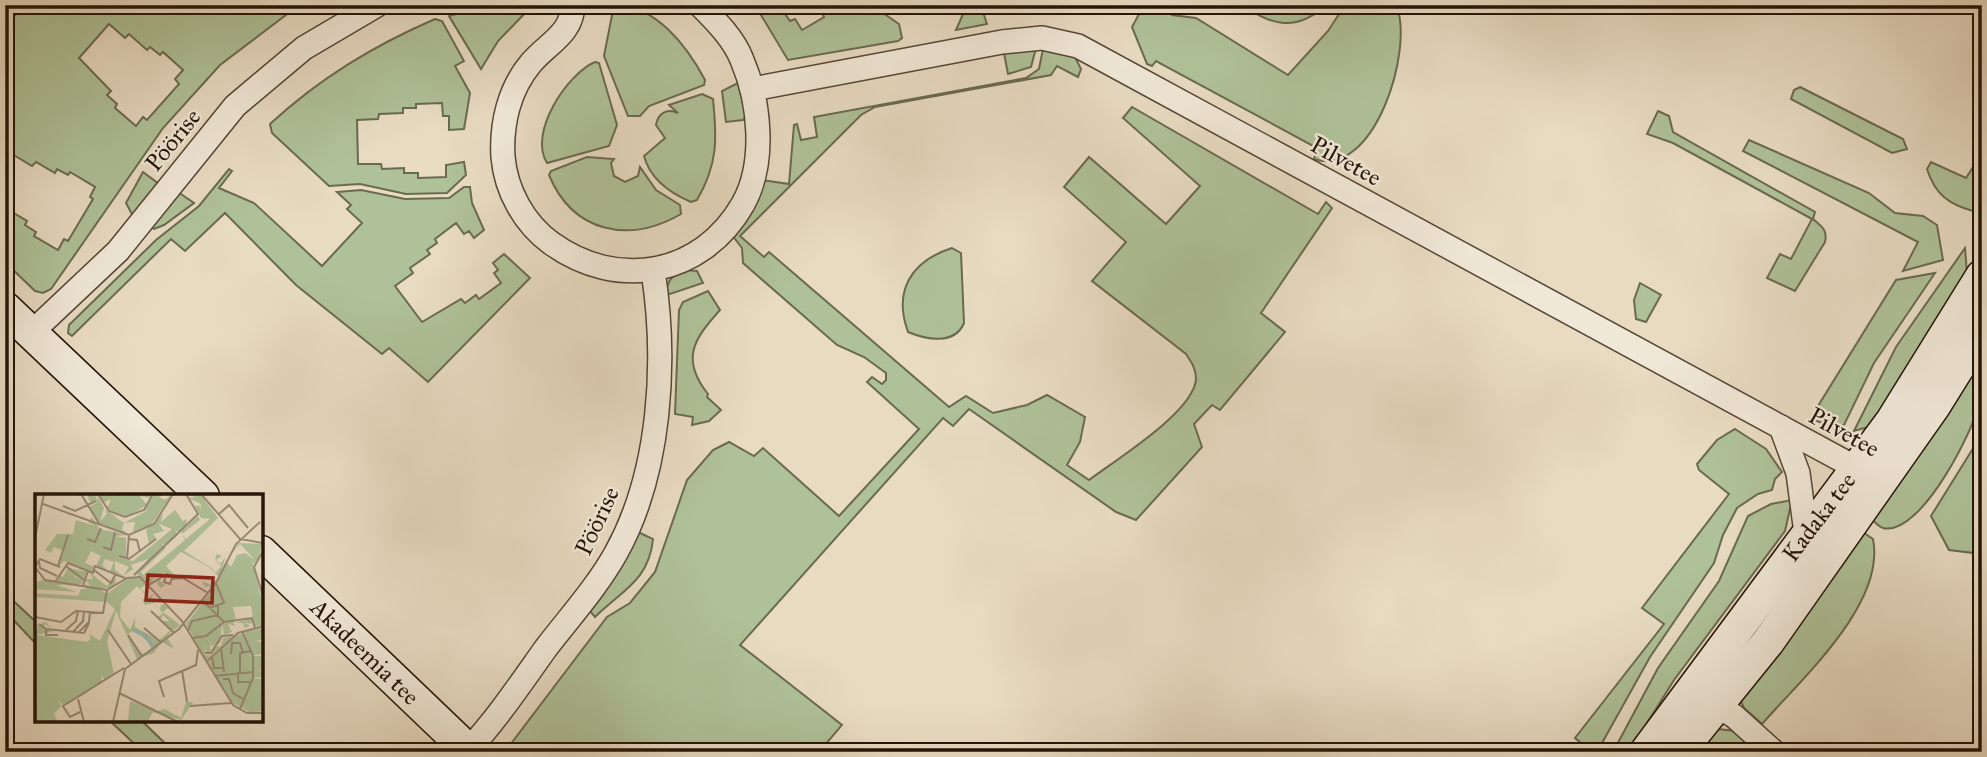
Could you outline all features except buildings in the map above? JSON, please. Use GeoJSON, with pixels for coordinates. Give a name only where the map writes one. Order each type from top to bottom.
{"type":"FeatureCollection","features":[{"type":"Feature","properties":{"kind":"main road","name":"Kadaka tee"},"geometry":{"type":"LineString","coordinates":[[1679,752],[1768,642],[1868,474],[1892,421],[1982,276]]}},
{"type":"Feature","properties":{"kind":"main road"},"geometry":{"type":"LineString","coordinates":[[5,309],[201,494]]}},
{"type":"Feature","properties":{"kind":"main road","name":"Kadaka tee"},"geometry":{"type":"LineString","coordinates":[[1646,752],[1806,533],[1934,406],[1982,329]]}},
{"type":"Feature","properties":{"kind":"main road","name":"Akadeemia tee"},"geometry":{"type":"LineString","coordinates":[[262,553],[469,751]]}},
{"type":"Feature","properties":{"kind":"main road"},"geometry":{"type":"LineString","coordinates":[[1699,678],[1704,696],[1717,706]]}},
{"type":"Feature","properties":{"kind":"street","name":"Pöörise"},"geometry":{"type":"LineString","coordinates":[[31,333],[118,251],[235,106],[304,48],[377,5]]}},
{"type":"Feature","properties":{"kind":"street"},"geometry":{"type":"LineString","coordinates":[[573,5],[573,17],[565,32],[531,63],[516,84],[507,109],[502,133],[504,162],[512,193],[523,216],[560,249],[584,262],[608,269],[653,271],[676,265],[701,252],[724,230],[744,203],[755,170],[757,134],[753,89],[742,58],[721,27],[700,5]]}},
{"type":"Feature","properties":{"kind":"street","name":"Pilvetee"},"geometry":{"type":"LineString","coordinates":[[753,89],[1002,42],[1042,38],[1061,40],[1093,53],[1868,474]]}},
{"type":"Feature","properties":{"kind":"street","name":"Pöörise"},"geometry":{"type":"LineString","coordinates":[[469,751],[607,566],[630,524],[648,460],[657,388],[660,316],[653,271]]}},
{"type":"Feature","properties":{"kind":"street"},"geometry":{"type":"LineString","coordinates":[[1781,427],[1798,473],[1806,533]]}},
{"type":"Feature","properties":{"kind":"street"},"geometry":{"type":"LineString","coordinates":[[1717,706],[1734,716],[1774,752]]}},
{"type":"Feature","properties":{"kind":"green space"},"geometry":{"type":"Polygon","coordinates":[[[26,5],[237,5],[244,14],[266,5],[299,5],[220,65],[163,128],[51,289],[43,293],[35,291],[5,262],[5,204],[9,206],[7,209],[27,221],[25,225],[36,232],[34,236],[58,250],[64,239],[68,241],[93,199],[90,197],[95,187],[70,172],[68,175],[57,169],[55,173],[36,162],[32,166],[12,154],[5,165],[5,25],[26,5]],[[109,24],[79,58],[111,91],[107,95],[117,104],[115,108],[136,126],[143,117],[147,120],[179,84],[175,79],[183,70],[163,52],[160,55],[150,47],[147,50],[129,34],[125,38],[109,24]]]}},
{"type":"Feature","properties":{"kind":"green space"},"geometry":{"type":"Polygon","coordinates":[[[487,5],[533,5],[498,41],[481,69],[449,16],[487,5]]]}},
{"type":"Feature","properties":{"kind":"green space"},"geometry":{"type":"Polygon","coordinates":[[[614,5],[629,7],[657,20],[689,54],[705,80],[704,85],[649,106],[640,116],[628,116],[604,56],[614,5]]]}},
{"type":"Feature","properties":{"kind":"green space"},"geometry":{"type":"Polygon","coordinates":[[[755,5],[779,5],[790,21],[795,19],[802,30],[824,17],[822,13],[833,5],[887,5],[883,13],[899,24],[902,38],[898,41],[788,60],[755,5]]]}},
{"type":"Feature","properties":{"kind":"green space"},"geometry":{"type":"Polygon","coordinates":[[[967,5],[984,15],[987,24],[956,30],[967,5]]]}},
{"type":"Feature","properties":{"kind":"green space"},"geometry":{"type":"Polygon","coordinates":[[[1144,5],[1169,5],[1172,15],[1196,18],[1288,75],[1328,31],[1345,5],[1396,5],[1400,25],[1400,50],[1385,106],[1371,131],[1355,150],[1336,160],[1314,159],[1317,148],[1156,61],[1152,66],[1147,64],[1132,27],[1144,5]]]}},
{"type":"Feature","properties":{"kind":"green space"},"geometry":{"type":"Polygon","coordinates":[[[1240,5],[1327,5],[1304,20],[1284,23],[1263,17],[1240,5]]]}},
{"type":"Feature","properties":{"kind":"green space"},"geometry":{"type":"Polygon","coordinates":[[[435,19],[442,21],[464,61],[455,66],[470,93],[464,129],[449,130],[449,116],[443,116],[442,103],[416,104],[416,108],[403,108],[403,113],[379,114],[378,119],[357,120],[358,164],[381,164],[382,169],[404,168],[404,173],[418,173],[418,178],[446,177],[446,165],[464,162],[466,175],[447,193],[406,194],[360,184],[329,186],[272,133],[270,124],[308,92],[348,64],[435,19]]]}},
{"type":"Feature","properties":{"kind":"green space"},"geometry":{"type":"Polygon","coordinates":[[[1036,48],[1031,67],[1008,74],[1004,53],[1036,48]]]}},
{"type":"Feature","properties":{"kind":"green space"},"geometry":{"type":"Polygon","coordinates":[[[1043,49],[1075,57],[1081,69],[1078,77],[1057,66],[1051,75],[875,107],[861,115],[740,236],[764,257],[769,252],[949,407],[966,396],[993,413],[1027,405],[1047,395],[1085,417],[1080,442],[1067,465],[1089,480],[1168,420],[1192,392],[1196,379],[1186,354],[1092,281],[1126,242],[1064,187],[1089,157],[1166,224],[1200,186],[1123,118],[1132,107],[1318,214],[1326,202],[1332,208],[1261,313],[1285,332],[1220,410],[1212,405],[1194,424],[1202,447],[1136,520],[1116,512],[969,409],[953,426],[943,418],[740,645],[842,725],[819,752],[511,752],[510,745],[607,617],[630,603],[655,572],[687,480],[713,450],[729,442],[754,456],[763,448],[839,516],[919,429],[867,382],[872,377],[882,384],[886,380],[886,373],[864,357],[837,345],[743,263],[742,248],[732,235],[762,180],[789,184],[794,125],[797,124],[801,140],[817,137],[814,117],[1026,78],[1039,69],[1043,49]]]}},
{"type":"Feature","properties":{"kind":"green space"},"geometry":{"type":"Polygon","coordinates":[[[595,62],[599,63],[617,125],[609,146],[547,163],[542,151],[543,136],[553,106],[573,79],[595,62]]]}},
{"type":"Feature","properties":{"kind":"green space"},"geometry":{"type":"Polygon","coordinates":[[[738,83],[746,116],[743,120],[726,122],[722,91],[738,83]]]}},
{"type":"Feature","properties":{"kind":"green space"},"geometry":{"type":"Polygon","coordinates":[[[1800,87],[1903,139],[1907,149],[1892,153],[1791,99],[1794,90],[1800,87]]]}},
{"type":"Feature","properties":{"kind":"green space"},"geometry":{"type":"Polygon","coordinates":[[[702,94],[713,99],[714,151],[704,187],[697,200],[691,202],[662,184],[651,172],[644,156],[665,138],[656,125],[659,117],[667,111],[678,113],[669,105],[702,94]]]}},
{"type":"Feature","properties":{"kind":"green space"},"geometry":{"type":"Polygon","coordinates":[[[1658,111],[1669,116],[1673,132],[1815,212],[1813,219],[1825,231],[1825,242],[1795,291],[1767,278],[1780,254],[1791,259],[1812,219],[1673,143],[1647,134],[1658,111]]]}},
{"type":"Feature","properties":{"kind":"green space"},"geometry":{"type":"Polygon","coordinates":[[[1749,140],[1869,193],[1895,213],[1923,216],[1937,225],[1943,260],[1903,271],[1918,242],[1743,151],[1749,140]]]}},
{"type":"Feature","properties":{"kind":"green space"},"geometry":{"type":"Polygon","coordinates":[[[1982,153],[1982,196],[1973,211],[1944,197],[1934,185],[1927,169],[1931,162],[1966,178],[1982,153]]]}},
{"type":"Feature","properties":{"kind":"green space"},"geometry":{"type":"Polygon","coordinates":[[[587,157],[614,159],[611,163],[614,176],[625,182],[638,176],[640,167],[656,190],[680,205],[681,214],[642,229],[604,228],[588,221],[572,210],[559,195],[549,175],[551,171],[587,157]]]}},
{"type":"Feature","properties":{"kind":"green space"},"geometry":{"type":"Polygon","coordinates":[[[229,169],[232,171],[219,188],[254,203],[322,266],[362,223],[347,209],[351,205],[337,192],[361,190],[405,199],[449,198],[464,187],[470,187],[472,203],[484,230],[474,238],[469,231],[464,234],[456,223],[435,239],[437,243],[427,250],[430,254],[410,268],[413,273],[395,286],[422,322],[461,299],[465,303],[476,295],[479,299],[501,283],[494,273],[498,270],[493,263],[504,254],[530,278],[428,382],[389,348],[382,354],[296,285],[225,213],[185,251],[171,239],[72,336],[68,333],[69,325],[156,240],[199,206],[229,169]]]}},
{"type":"Feature","properties":{"kind":"green space"},"geometry":{"type":"Polygon","coordinates":[[[143,172],[159,184],[133,216],[126,203],[143,172]]]}},
{"type":"Feature","properties":{"kind":"green space"},"geometry":{"type":"Polygon","coordinates":[[[178,192],[194,203],[164,225],[154,229],[151,227],[178,192]]]}},
{"type":"Feature","properties":{"kind":"green space"},"geometry":{"type":"Polygon","coordinates":[[[952,248],[961,253],[964,323],[960,330],[947,338],[924,337],[908,332],[903,303],[909,280],[916,269],[926,261],[952,248]]]}},
{"type":"Feature","properties":{"kind":"green space"},"geometry":{"type":"Polygon","coordinates":[[[1965,248],[1967,273],[1872,426],[1854,431],[1896,347],[1965,248]]]}},
{"type":"Feature","properties":{"kind":"green space"},"geometry":{"type":"Polygon","coordinates":[[[686,270],[697,271],[703,283],[667,295],[671,279],[686,270]]]}},
{"type":"Feature","properties":{"kind":"green space"},"geometry":{"type":"Polygon","coordinates":[[[1935,273],[1874,363],[1844,425],[1835,427],[1810,419],[1896,280],[1935,273]]]}},
{"type":"Feature","properties":{"kind":"green space"},"geometry":{"type":"Polygon","coordinates":[[[1640,283],[1661,295],[1646,322],[1636,319],[1634,300],[1640,283]]]}},
{"type":"Feature","properties":{"kind":"green space"},"geometry":{"type":"Polygon","coordinates":[[[708,291],[720,310],[697,340],[694,370],[708,394],[707,397],[721,410],[709,421],[692,425],[693,417],[675,414],[679,310],[683,302],[708,291]]]}},
{"type":"Feature","properties":{"kind":"green space"},"geometry":{"type":"Polygon","coordinates":[[[1982,350],[1982,394],[1959,452],[1930,498],[1914,515],[1898,526],[1881,527],[1870,518],[1982,350]]]}},
{"type":"Feature","properties":{"kind":"green space"},"geometry":{"type":"Polygon","coordinates":[[[1735,429],[1766,449],[1782,472],[1775,479],[1772,490],[1758,494],[1737,508],[1723,535],[1714,563],[1650,657],[1597,752],[1592,752],[1575,738],[1664,624],[1642,608],[1729,494],[1699,470],[1697,464],[1717,440],[1735,429]]]}},
{"type":"Feature","properties":{"kind":"green space"},"geometry":{"type":"Polygon","coordinates":[[[1982,434],[1982,554],[1949,550],[1931,516],[1982,434]]]}},
{"type":"Feature","properties":{"kind":"green space"},"geometry":{"type":"Polygon","coordinates":[[[1792,500],[1785,531],[1674,680],[1629,752],[1613,752],[1658,668],[1719,581],[1748,516],[1771,504],[1792,500]]]}},
{"type":"Feature","properties":{"kind":"green space"},"geometry":{"type":"Polygon","coordinates":[[[1861,531],[1873,539],[1874,564],[1867,589],[1837,639],[1762,724],[1744,708],[1739,697],[1861,531]]]}},
{"type":"Feature","properties":{"kind":"green space"},"geometry":{"type":"Polygon","coordinates":[[[638,532],[653,539],[646,565],[632,584],[595,617],[589,610],[620,569],[638,532]]]}},
{"type":"Feature","properties":{"kind":"green space"},"geometry":{"type":"Polygon","coordinates":[[[5,593],[35,621],[35,643],[5,611],[5,593]]]}},
{"type":"Feature","properties":{"kind":"green space"},"geometry":{"type":"Polygon","coordinates":[[[111,722],[143,722],[174,752],[143,752],[111,722]]]}},
{"type":"Feature","properties":{"kind":"green space"},"geometry":{"type":"Polygon","coordinates":[[[1718,729],[1735,731],[1749,742],[1741,752],[1691,752],[1706,734],[1718,729]]]}}]}
